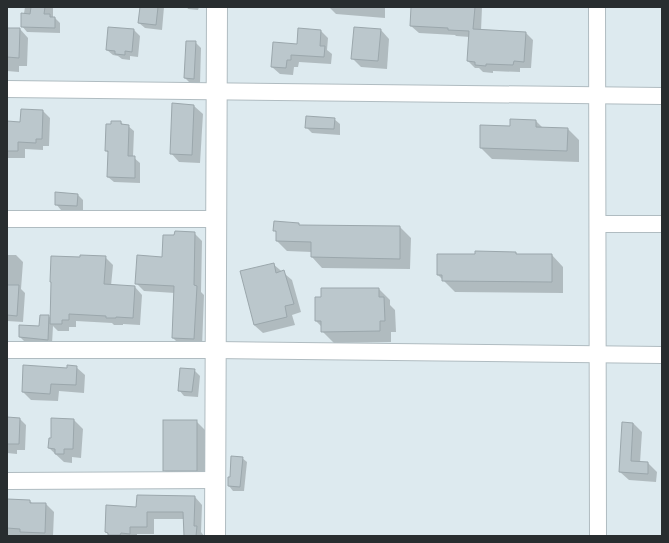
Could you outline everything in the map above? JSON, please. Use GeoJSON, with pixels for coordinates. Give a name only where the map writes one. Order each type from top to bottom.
{"type":"FeatureCollection","features":[{"type":"Feature","properties":{"kind":"main road"},"geometry":{"type":"LineString","coordinates":[[215,536],[217,7]]}},
{"type":"Feature","properties":{"kind":"street"},"geometry":{"type":"LineString","coordinates":[[597,7],[598,536]]}},
{"type":"Feature","properties":{"kind":"street"},"geometry":{"type":"LineString","coordinates":[[7,89],[662,96]]}},
{"type":"Feature","properties":{"kind":"street"},"geometry":{"type":"LineString","coordinates":[[7,219],[216,219]]}},
{"type":"Feature","properties":{"kind":"street"},"geometry":{"type":"LineString","coordinates":[[598,224],[662,224]]}},
{"type":"Feature","properties":{"kind":"street"},"geometry":{"type":"LineString","coordinates":[[7,350],[215,350],[662,354]]}},
{"type":"Feature","properties":{"kind":"street"},"geometry":{"type":"LineString","coordinates":[[7,480],[215,480]]}},
{"type":"Feature","properties":{"kind":"building"},"geometry":{"type":"Polygon","coordinates":[[[31,7],[45,7],[44,14],[50,14],[50,17],[55,17],[55,28],[21,27],[21,13],[30,14],[31,7]]]}},
{"type":"Feature","properties":{"kind":"building"},"geometry":{"type":"Polygon","coordinates":[[[140,7],[158,7],[156,25],[138,23],[140,7]]]}},
{"type":"Feature","properties":{"kind":"building"},"geometry":{"type":"Polygon","coordinates":[[[411,7],[475,7],[473,29],[526,32],[524,62],[514,61],[513,65],[475,65],[475,62],[467,61],[469,31],[448,30],[448,28],[410,26],[411,7]]]}},
{"type":"Feature","properties":{"kind":"building"},"geometry":{"type":"Polygon","coordinates":[[[108,27],[134,29],[132,52],[125,51],[125,55],[115,54],[115,51],[106,50],[108,27]]]}},
{"type":"Feature","properties":{"kind":"building"},"geometry":{"type":"Polygon","coordinates":[[[354,27],[381,29],[378,61],[351,59],[354,27]]]}},
{"type":"Feature","properties":{"kind":"building"},"geometry":{"type":"Polygon","coordinates":[[[7,28],[20,28],[19,58],[7,57],[7,28]]]}},
{"type":"Feature","properties":{"kind":"building"},"geometry":{"type":"Polygon","coordinates":[[[298,28],[321,30],[320,46],[325,46],[324,57],[291,55],[291,60],[287,60],[286,68],[271,67],[273,42],[297,44],[298,28]]]}},
{"type":"Feature","properties":{"kind":"building"},"geometry":{"type":"Polygon","coordinates":[[[186,41],[196,41],[194,79],[184,78],[186,41]]]}},
{"type":"Feature","properties":{"kind":"building"},"geometry":{"type":"Polygon","coordinates":[[[172,103],[194,105],[192,155],[170,154],[172,103]]]}},
{"type":"Feature","properties":{"kind":"building"},"geometry":{"type":"Polygon","coordinates":[[[21,109],[43,110],[42,139],[36,139],[36,143],[18,142],[18,151],[7,151],[7,121],[20,122],[21,109]]]}},
{"type":"Feature","properties":{"kind":"building"},"geometry":{"type":"Polygon","coordinates":[[[306,116],[335,118],[334,129],[305,128],[306,116]]]}},
{"type":"Feature","properties":{"kind":"building"},"geometry":{"type":"Polygon","coordinates":[[[510,119],[536,120],[536,127],[568,128],[567,151],[480,148],[480,125],[510,126],[510,119]]]}},
{"type":"Feature","properties":{"kind":"building"},"geometry":{"type":"Polygon","coordinates":[[[111,121],[121,121],[121,124],[129,125],[128,156],[135,156],[135,178],[107,177],[108,151],[105,151],[106,124],[111,124],[111,121]]]}},
{"type":"Feature","properties":{"kind":"building"},"geometry":{"type":"Polygon","coordinates":[[[55,192],[78,194],[77,206],[55,205],[55,192]]]}},
{"type":"Feature","properties":{"kind":"building"},"geometry":{"type":"Polygon","coordinates":[[[274,221],[299,223],[299,225],[400,226],[400,259],[311,257],[311,242],[276,241],[276,231],[273,231],[274,221]]]}},
{"type":"Feature","properties":{"kind":"building"},"geometry":{"type":"Polygon","coordinates":[[[175,231],[195,232],[194,285],[197,286],[194,339],[172,338],[174,286],[135,284],[137,255],[162,257],[163,235],[174,235],[175,231]]]}},
{"type":"Feature","properties":{"kind":"building"},"geometry":{"type":"Polygon","coordinates":[[[475,251],[516,252],[516,254],[552,254],[552,282],[442,281],[442,275],[437,275],[437,254],[475,254],[475,251]]]}},
{"type":"Feature","properties":{"kind":"building"},"geometry":{"type":"Polygon","coordinates":[[[80,255],[106,256],[104,284],[135,286],[133,318],[106,318],[106,316],[69,314],[69,320],[62,320],[62,324],[50,324],[51,256],[80,257],[80,255]]]}},
{"type":"Feature","properties":{"kind":"building"},"geometry":{"type":"Polygon","coordinates":[[[274,263],[276,273],[284,270],[294,304],[285,306],[287,317],[254,325],[240,271],[274,263]]]}},
{"type":"Feature","properties":{"kind":"building"},"geometry":{"type":"Polygon","coordinates":[[[7,285],[19,285],[17,316],[7,315],[7,285]]]}},
{"type":"Feature","properties":{"kind":"building"},"geometry":{"type":"Polygon","coordinates":[[[321,288],[379,288],[379,297],[384,297],[385,321],[380,321],[380,331],[321,332],[321,321],[315,321],[315,297],[321,297],[321,288]]]}},
{"type":"Feature","properties":{"kind":"building"},"geometry":{"type":"Polygon","coordinates":[[[40,315],[49,315],[48,340],[19,337],[19,325],[39,326],[40,315]]]}},
{"type":"Feature","properties":{"kind":"building"},"geometry":{"type":"Polygon","coordinates":[[[23,365],[67,368],[67,365],[77,366],[76,385],[51,384],[50,394],[22,392],[23,365]]]}},
{"type":"Feature","properties":{"kind":"building"},"geometry":{"type":"Polygon","coordinates":[[[180,368],[195,369],[192,392],[178,391],[180,368]]]}},
{"type":"Feature","properties":{"kind":"building"},"geometry":{"type":"Polygon","coordinates":[[[7,417],[20,418],[19,444],[7,444],[7,417]]]}},
{"type":"Feature","properties":{"kind":"building"},"geometry":{"type":"Polygon","coordinates":[[[51,418],[74,419],[73,449],[64,449],[64,454],[55,454],[55,449],[48,448],[49,438],[51,438],[51,418]]]}},
{"type":"Feature","properties":{"kind":"building"},"geometry":{"type":"Polygon","coordinates":[[[163,420],[197,420],[197,471],[163,471],[163,420]]]}},
{"type":"Feature","properties":{"kind":"building"},"geometry":{"type":"Polygon","coordinates":[[[622,422],[633,423],[631,461],[648,462],[648,474],[619,472],[622,422]]]}},
{"type":"Feature","properties":{"kind":"building"},"geometry":{"type":"Polygon","coordinates":[[[231,456],[243,457],[240,487],[228,486],[231,456]]]}},
{"type":"Feature","properties":{"kind":"building"},"geometry":{"type":"Polygon","coordinates":[[[137,495],[195,496],[194,526],[197,526],[196,536],[184,536],[183,512],[147,512],[147,527],[130,527],[130,534],[121,533],[120,535],[108,535],[108,533],[105,532],[106,505],[136,507],[137,495]]]}},
{"type":"Feature","properties":{"kind":"building"},"geometry":{"type":"Polygon","coordinates":[[[7,499],[30,500],[30,503],[46,503],[45,533],[20,532],[20,529],[7,528],[7,499]]]}}]}
